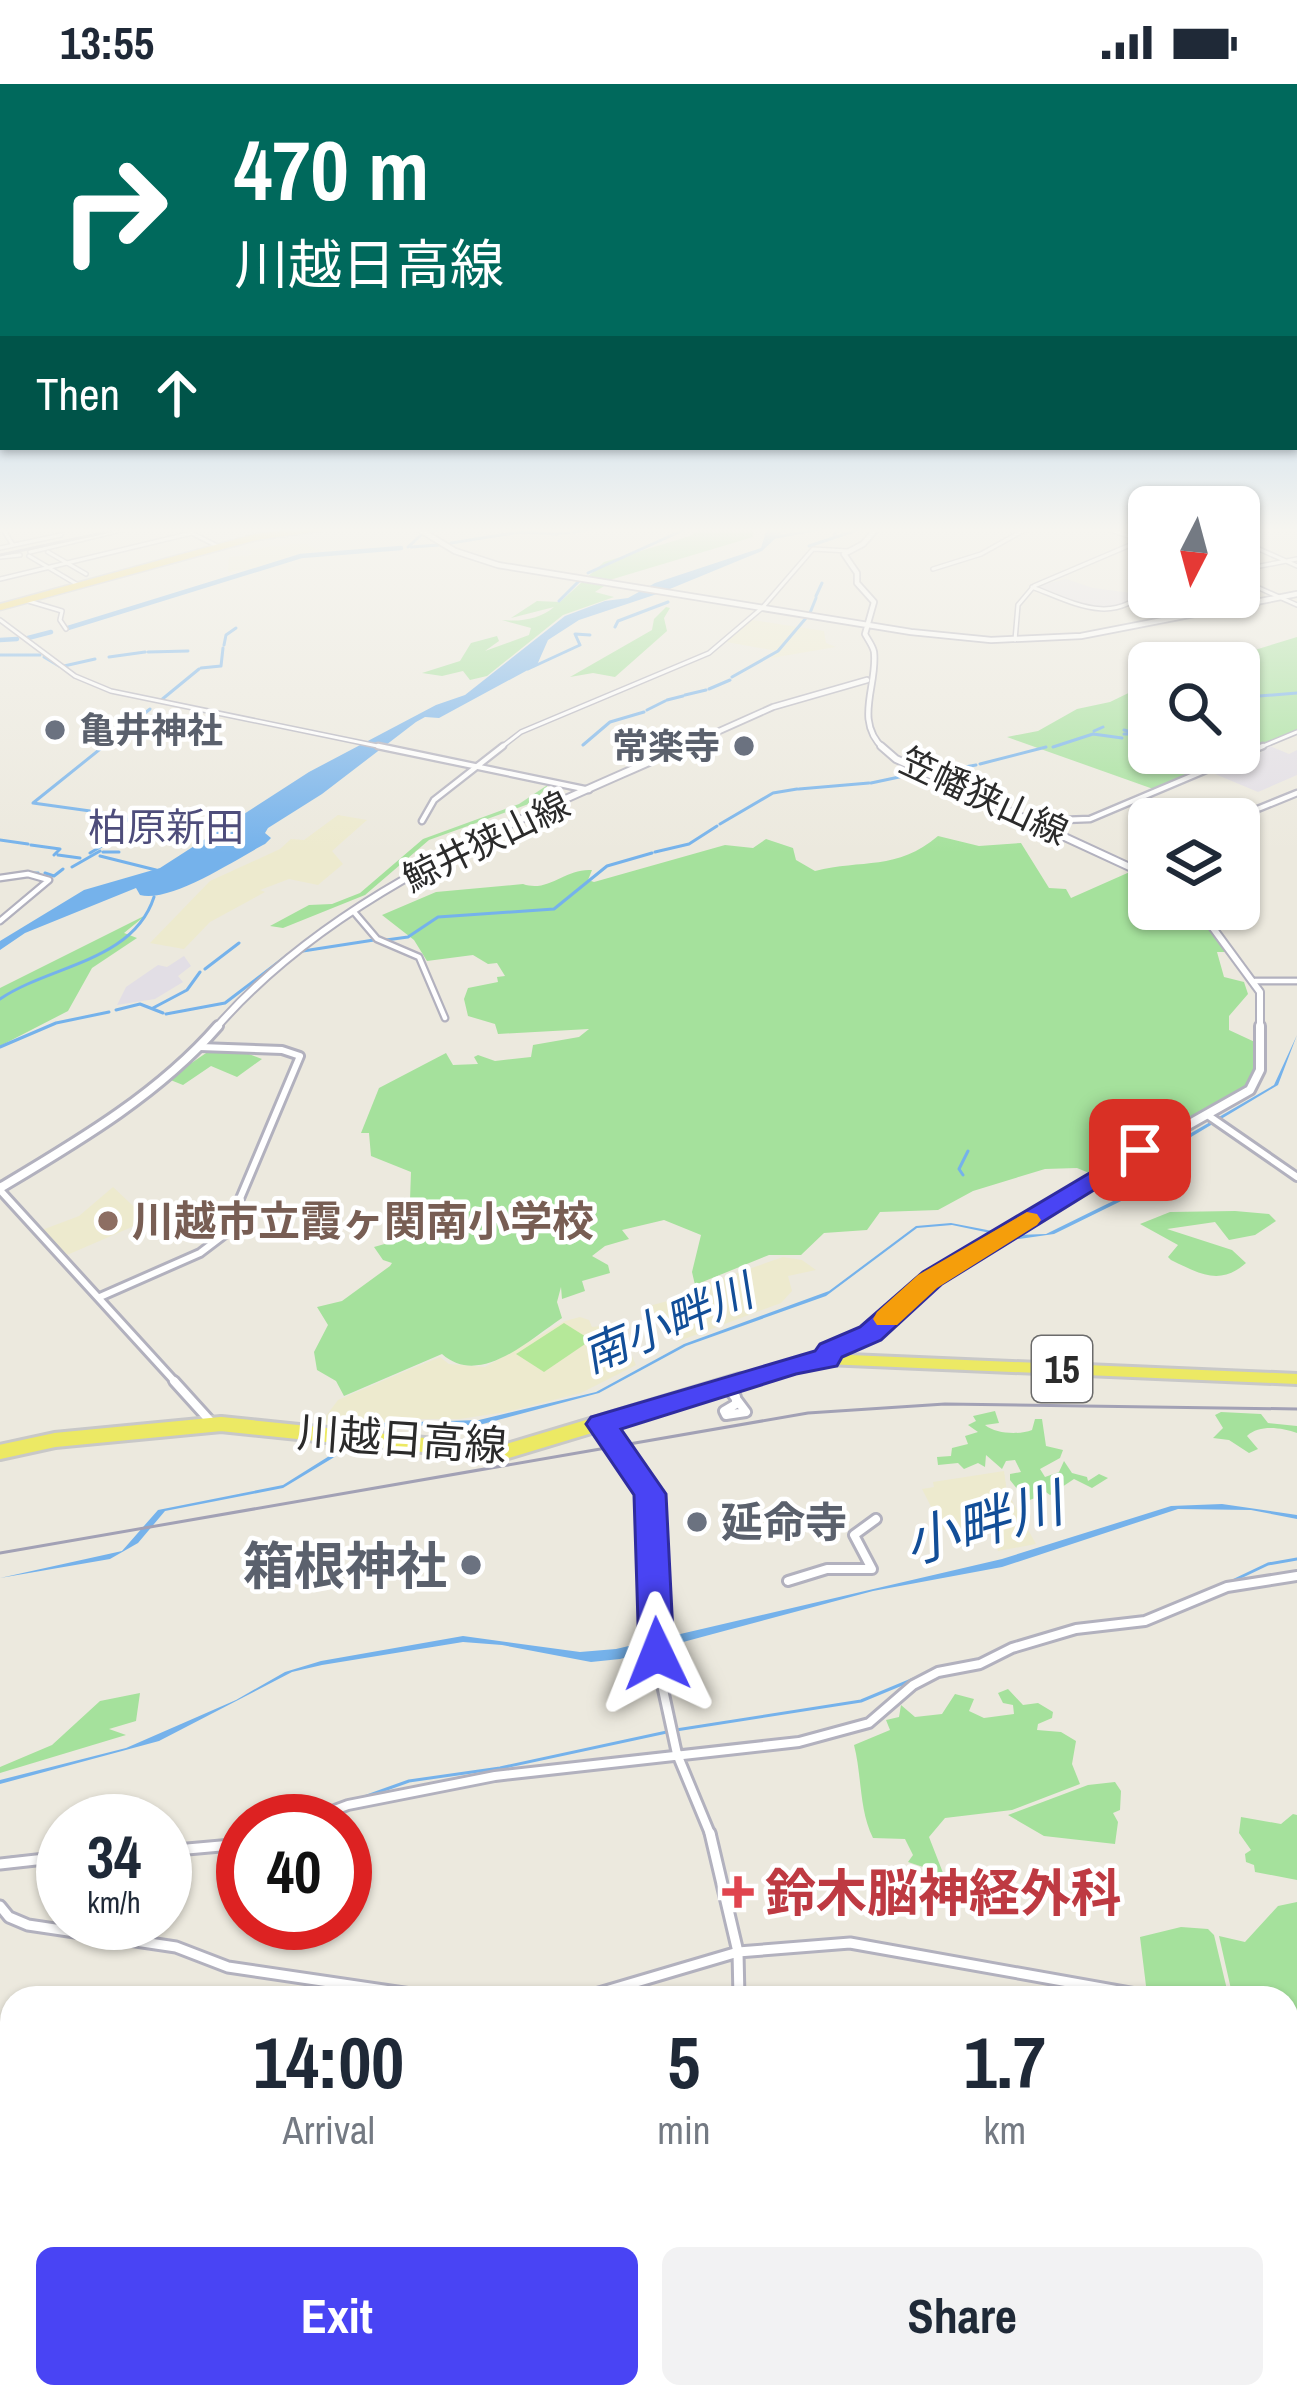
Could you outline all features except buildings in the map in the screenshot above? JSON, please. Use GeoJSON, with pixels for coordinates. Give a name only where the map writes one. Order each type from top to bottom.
{"type":"FeatureCollection","features":[{"type":"Feature","properties":{"kind":"main road"},"geometry":{"type":"LineString","coordinates":[[866,636],[874,657],[867,680]]}},
{"type":"Feature","properties":{"kind":"main road"},"geometry":{"type":"LineString","coordinates":[[941,636],[1074,636]]}},
{"type":"Feature","properties":{"kind":"main road","name":"鯨井狭山線"},"geometry":{"type":"LineString","coordinates":[[0,1189],[66,1149],[200,1047],[251,986],[354,912],[458,849],[773,707],[867,680]]}},
{"type":"Feature","properties":{"kind":"main road","name":"笠幡狭山線"},"geometry":{"type":"LineString","coordinates":[[867,680],[866,699],[875,736],[892,756],[1128,865]]}},
{"type":"Feature","properties":{"kind":"main road"},"geometry":{"type":"LineString","coordinates":[[826,1359],[830,1351],[871,1334],[928,1282],[1002,1235],[1140,1150],[1211,1117],[1247,1094],[1258,1078],[1262,1005],[1255,981],[1215,930]]}},
{"type":"Feature","properties":{"kind":"main road","name":"川越日高線"},"geometry":{"type":"LineString","coordinates":[[0,1452],[55,1440],[213,1424],[501,1453],[826,1359],[1297,1379]]}},
{"type":"Feature","properties":{"kind":"street"},"geometry":{"type":"LineString","coordinates":[[22,636],[68,671],[103,688],[592,790]]}},
{"type":"Feature","properties":{"kind":"street"},"geometry":{"type":"LineString","coordinates":[[422,821],[434,800],[525,730],[699,659],[727,636]]}},
{"type":"Feature","properties":{"kind":"street"},"geometry":{"type":"LineString","coordinates":[[1036,821],[1090,819],[1297,732]]}},
{"type":"Feature","properties":{"kind":"street"},"geometry":{"type":"LineString","coordinates":[[1260,808],[1297,794]]}},
{"type":"Feature","properties":{"kind":"street"},"geometry":{"type":"LineString","coordinates":[[0,878],[28,874],[49,880],[0,921]]}},
{"type":"Feature","properties":{"kind":"street"},"geometry":{"type":"LineString","coordinates":[[354,912],[377,939],[419,957],[445,1018]]}},
{"type":"Feature","properties":{"kind":"street"},"geometry":{"type":"LineString","coordinates":[[1255,981],[1297,981]]}},
{"type":"Feature","properties":{"kind":"street"},"geometry":{"type":"LineString","coordinates":[[100,1297],[200,1253],[225,1234],[300,1056],[282,1050],[200,1047]]}},
{"type":"Feature","properties":{"kind":"street"},"geometry":{"type":"LineString","coordinates":[[1211,1117],[1297,1177]]}},
{"type":"Feature","properties":{"kind":"street"},"geometry":{"type":"LineString","coordinates":[[0,1189],[213,1424]]}},
{"type":"Feature","properties":{"kind":"street"},"geometry":{"type":"LineString","coordinates":[[726,1385],[736,1396]]}},
{"type":"Feature","properties":{"kind":"street"},"geometry":{"type":"LineString","coordinates":[[602,1424],[650,1494],[654,1637],[677,1754],[714,1844],[738,1952],[739,1986]]}},
{"type":"Feature","properties":{"kind":"street"},"geometry":{"type":"LineString","coordinates":[[788,1581],[831,1569],[872,1570],[854,1534],[876,1519]]}},
{"type":"Feature","properties":{"kind":"street"},"geometry":{"type":"LineString","coordinates":[[372,1800],[495,1776],[799,1742],[883,1714],[913,1685],[938,1672],[980,1664],[1012,1648],[1083,1628],[1145,1621],[1227,1587],[1297,1576]]}},
{"type":"Feature","properties":{"kind":"street"},"geometry":{"type":"LineString","coordinates":[[0,1864],[36,1860]]}},
{"type":"Feature","properties":{"kind":"street"},"geometry":{"type":"LineString","coordinates":[[0,1906],[8,1917],[28,1925],[176,1947],[228,1967],[357,1986]]}},
{"type":"Feature","properties":{"kind":"street"},"geometry":{"type":"LineString","coordinates":[[623,1986],[738,1952],[833,1943],[881,1946],[1094,1986]]}},
{"type":"Feature","properties":{"kind":"shaded area"},"geometry":{"type":"Polygon","coordinates":[[[733,636],[790,636],[777,651],[726,642],[733,636]]]}},
{"type":"Feature","properties":{"kind":"shaded area"},"geometry":{"type":"Polygon","coordinates":[[[790,636],[825,636],[826,643],[836,647],[771,658],[790,636]]]}},
{"type":"Feature","properties":{"kind":"shaded area"},"geometry":{"type":"Polygon","coordinates":[[[1270,746],[1289,754],[1297,750],[1297,775],[1258,792],[1215,774],[1260,774],[1260,753],[1270,746]]]}},
{"type":"Feature","properties":{"kind":"shaded area"},"geometry":{"type":"Polygon","coordinates":[[[338,815],[367,820],[332,851],[343,864],[318,885],[289,879],[260,890],[265,892],[210,922],[184,949],[150,943],[210,881],[280,849],[291,839],[304,840],[338,815]]]}},
{"type":"Feature","properties":{"kind":"shaded area"},"geometry":{"type":"Polygon","coordinates":[[[184,956],[191,966],[178,976],[183,982],[155,999],[117,1005],[126,987],[158,965],[167,967],[184,956]]]}},
{"type":"Feature","properties":{"kind":"shaded area","name":"川越市立霞ヶ関南小学校"},"geometry":{"type":"Polygon","coordinates":[[[113,1187],[148,1220],[67,1255],[42,1230],[79,1216],[113,1187]]]}},
{"type":"Feature","properties":{"kind":"shaded area"},"geometry":{"type":"Polygon","coordinates":[[[783,1257],[802,1260],[816,1270],[788,1276],[792,1291],[781,1303],[679,1341],[649,1306],[697,1293],[700,1286],[783,1257]]]}},
{"type":"Feature","properties":{"kind":"shaded area"},"geometry":{"type":"Polygon","coordinates":[[[580,1317],[592,1327],[617,1324],[636,1365],[581,1393],[506,1412],[460,1419],[391,1419],[355,1435],[317,1428],[338,1400],[394,1376],[440,1357],[449,1364],[485,1367],[580,1317]]]}},
{"type":"Feature","properties":{"kind":"shaded area"},"geometry":{"type":"Polygon","coordinates":[[[1004,1471],[1007,1492],[1036,1544],[998,1551],[989,1522],[943,1530],[922,1489],[934,1487],[933,1482],[1004,1471]]]}},
{"type":"Feature","properties":{"kind":"green space"},"geometry":{"type":"Polygon","coordinates":[[[497,636],[499,641],[485,651],[536,636],[487,676],[470,680],[463,671],[442,676],[422,673],[460,661],[471,643],[497,636]]]}},
{"type":"Feature","properties":{"kind":"green space"},"geometry":{"type":"Polygon","coordinates":[[[641,636],[661,636],[615,677],[593,673],[570,677],[641,636]]]}},
{"type":"Feature","properties":{"kind":"green space"},"geometry":{"type":"Polygon","coordinates":[[[1297,637],[1297,732],[1260,747],[1260,648],[1297,637]]]}},
{"type":"Feature","properties":{"kind":"green space"},"geometry":{"type":"Polygon","coordinates":[[[1128,693],[1128,774],[1195,774],[1156,790],[1007,737],[1038,731],[1077,709],[1128,693]]]}},
{"type":"Feature","properties":{"kind":"green space"},"geometry":{"type":"Polygon","coordinates":[[[549,784],[534,802],[429,840],[365,895],[283,928],[270,926],[309,905],[332,904],[360,893],[423,839],[519,804],[549,784]]]}},
{"type":"Feature","properties":{"kind":"green space"},"geometry":{"type":"Polygon","coordinates":[[[938,836],[979,846],[1021,843],[1049,888],[1066,889],[1071,898],[1128,873],[1128,930],[1214,930],[1231,952],[1217,952],[1224,977],[1244,982],[1248,994],[1229,1016],[1229,1030],[1257,1043],[1257,1076],[1247,1088],[1094,1175],[1077,1168],[1045,1169],[973,1191],[938,1210],[880,1212],[867,1230],[824,1233],[801,1255],[769,1255],[695,1285],[692,1272],[701,1235],[664,1220],[622,1230],[629,1239],[605,1246],[592,1256],[608,1265],[610,1273],[582,1281],[585,1291],[562,1299],[561,1287],[557,1302],[562,1318],[504,1357],[472,1366],[442,1354],[344,1396],[336,1381],[317,1370],[314,1352],[328,1325],[317,1307],[342,1301],[390,1266],[374,1247],[416,1235],[409,1210],[416,1208],[421,1224],[432,1209],[429,1202],[419,1206],[410,1200],[411,1172],[371,1156],[369,1133],[361,1133],[379,1088],[446,1053],[453,1065],[478,1064],[474,1057],[478,1055],[495,1061],[531,1057],[533,1045],[579,1037],[589,1029],[498,1034],[495,1024],[468,1016],[464,999],[468,988],[505,976],[497,963],[488,964],[473,955],[427,961],[414,940],[382,915],[436,892],[541,885],[582,870],[592,870],[588,880],[594,882],[725,845],[753,848],[766,839],[793,848],[796,860],[815,871],[893,859],[938,836]]]}},
{"type":"Feature","properties":{"kind":"green space"},"geometry":{"type":"Polygon","coordinates":[[[146,915],[124,933],[137,938],[92,968],[68,1011],[0,1046],[0,988],[146,915]]]}},
{"type":"Feature","properties":{"kind":"green space"},"geometry":{"type":"Polygon","coordinates":[[[209,1051],[241,1051],[262,1059],[237,1077],[211,1066],[183,1085],[168,1079],[209,1051]]]}},
{"type":"Feature","properties":{"kind":"green space"},"geometry":{"type":"Polygon","coordinates":[[[1170,1212],[1269,1214],[1276,1221],[1255,1235],[1229,1240],[1215,1222],[1167,1229],[1232,1250],[1246,1263],[1218,1276],[1171,1260],[1168,1257],[1178,1245],[1140,1224],[1170,1212]]]}},
{"type":"Feature","properties":{"kind":"green space"},"geometry":{"type":"Polygon","coordinates":[[[564,1323],[591,1340],[544,1372],[516,1354],[564,1323]]]}},
{"type":"Feature","properties":{"kind":"green space"},"geometry":{"type":"Polygon","coordinates":[[[995,1411],[999,1423],[985,1425],[1001,1432],[1032,1430],[1035,1419],[1042,1419],[1046,1446],[1063,1450],[1060,1458],[1040,1469],[1045,1477],[1059,1472],[1064,1461],[1072,1473],[1088,1481],[1099,1474],[1108,1478],[1092,1488],[1074,1479],[1050,1495],[1039,1487],[1033,1490],[1035,1498],[1027,1501],[1010,1480],[1010,1474],[1021,1472],[1015,1460],[1006,1461],[1002,1469],[986,1455],[985,1467],[978,1463],[964,1469],[958,1463],[938,1465],[937,1457],[951,1456],[952,1448],[968,1444],[965,1436],[978,1432],[968,1425],[976,1421],[973,1416],[995,1411]]]}},
{"type":"Feature","properties":{"kind":"green space"},"geometry":{"type":"Polygon","coordinates":[[[1261,1414],[1268,1423],[1297,1426],[1297,1433],[1271,1428],[1252,1432],[1247,1436],[1258,1449],[1249,1453],[1229,1440],[1213,1438],[1223,1428],[1215,1415],[1261,1414]]]}},
{"type":"Feature","properties":{"kind":"green space"},"geometry":{"type":"Polygon","coordinates":[[[1008,1689],[1023,1705],[1038,1703],[1053,1712],[1037,1730],[1061,1732],[1076,1741],[1072,1764],[1080,1784],[1012,1810],[945,1818],[929,1837],[945,1878],[922,1879],[923,1867],[908,1862],[913,1855],[905,1839],[873,1838],[854,1745],[890,1730],[886,1720],[899,1717],[901,1705],[915,1717],[942,1714],[955,1694],[974,1699],[969,1711],[984,1718],[1014,1714],[1013,1705],[1003,1703],[998,1693],[1008,1689]]]}},
{"type":"Feature","properties":{"kind":"green space"},"geometry":{"type":"Polygon","coordinates":[[[140,1693],[136,1721],[109,1729],[126,1735],[0,1773],[0,1767],[52,1745],[100,1701],[140,1693]]]}},
{"type":"Feature","properties":{"kind":"green space"},"geometry":{"type":"Polygon","coordinates":[[[1115,1782],[1121,1791],[1120,1810],[1113,1813],[1118,1822],[1115,1844],[1044,1836],[1008,1815],[1088,1785],[1115,1782]]]}},
{"type":"Feature","properties":{"kind":"green space"},"geometry":{"type":"Polygon","coordinates":[[[1297,1815],[1297,1880],[1255,1872],[1254,1865],[1246,1862],[1245,1854],[1251,1850],[1239,1833],[1241,1817],[1281,1824],[1297,1815]]]}},
{"type":"Feature","properties":{"kind":"green space"},"geometry":{"type":"Polygon","coordinates":[[[1297,1902],[1297,1986],[1230,1986],[1219,1936],[1245,1942],[1278,1906],[1297,1902]]]}},
{"type":"Feature","properties":{"kind":"green space"},"geometry":{"type":"Polygon","coordinates":[[[1181,1927],[1208,1929],[1214,1935],[1226,1986],[1146,1986],[1140,1937],[1181,1927]]]}},
{"type":"Feature","properties":{"kind":"water"},"geometry":{"type":"Polygon","coordinates":[[[539,636],[553,636],[537,665],[439,718],[416,722],[322,794],[268,828],[265,833],[271,838],[265,844],[169,893],[140,895],[136,888],[25,933],[0,950],[0,941],[84,890],[160,868],[309,772],[436,705],[465,695],[539,636]]]}},
{"type":"Feature","properties":{"kind":"water"},"geometry":{"type":"Polygon","coordinates":[[[1297,1035],[1278,1085],[1186,1140],[1162,1181],[1054,1234],[1019,1239],[952,1225],[917,1228],[826,1296],[686,1346],[599,1393],[479,1425],[386,1426],[283,1488],[165,1511],[138,1543],[110,1559],[0,1578],[122,1551],[158,1510],[283,1485],[382,1423],[479,1420],[596,1392],[684,1344],[829,1291],[916,1226],[951,1223],[1013,1235],[1046,1234],[1158,1179],[1179,1140],[1274,1085],[1297,1035]]]}},
{"type":"Feature","properties":{"kind":"water"},"geometry":{"type":"Polygon","coordinates":[[[1222,1504],[1297,1515],[1297,1519],[1251,1510],[1178,1509],[1002,1567],[873,1591],[620,1659],[591,1662],[463,1642],[322,1665],[292,1672],[159,1741],[0,1784],[0,1780],[126,1748],[236,1700],[285,1672],[321,1661],[463,1636],[580,1652],[616,1649],[1002,1559],[1171,1506],[1222,1504]]]}},
{"type":"Feature","properties":{"kind":"waterway"},"geometry":{"type":"LineString","coordinates":[[28,638],[34,636]]}},
{"type":"Feature","properties":{"kind":"waterway"},"geometry":{"type":"LineString","coordinates":[[224,645],[226,636]]}},
{"type":"Feature","properties":{"kind":"waterway"},"geometry":{"type":"LineString","coordinates":[[528,669],[580,645],[576,636]]}},
{"type":"Feature","properties":{"kind":"waterway"},"geometry":{"type":"LineString","coordinates":[[732,677],[778,651],[790,636]]}},
{"type":"Feature","properties":{"kind":"waterway"},"geometry":{"type":"LineString","coordinates":[[0,640],[17,639]]}},
{"type":"Feature","properties":{"kind":"waterway"},"geometry":{"type":"LineString","coordinates":[[201,668],[221,666],[223,648]]}},
{"type":"Feature","properties":{"kind":"waterway"},"geometry":{"type":"LineString","coordinates":[[148,652],[188,651]]}},
{"type":"Feature","properties":{"kind":"waterway"},"geometry":{"type":"LineString","coordinates":[[109,657],[145,652]]}},
{"type":"Feature","properties":{"kind":"waterway"},"geometry":{"type":"LineString","coordinates":[[0,655],[40,655]]}},
{"type":"Feature","properties":{"kind":"waterway"},"geometry":{"type":"LineString","coordinates":[[44,657],[59,666]]}},
{"type":"Feature","properties":{"kind":"waterway"},"geometry":{"type":"LineString","coordinates":[[64,666],[95,659]]}},
{"type":"Feature","properties":{"kind":"waterway"},"geometry":{"type":"LineString","coordinates":[[160,701],[199,669]]}},
{"type":"Feature","properties":{"kind":"waterway"},"geometry":{"type":"LineString","coordinates":[[709,689],[730,680]]}},
{"type":"Feature","properties":{"kind":"waterway"},"geometry":{"type":"LineString","coordinates":[[685,695],[706,690]]}},
{"type":"Feature","properties":{"kind":"waterway"},"geometry":{"type":"LineString","coordinates":[[1260,696],[1297,693]]}},
{"type":"Feature","properties":{"kind":"waterway"},"geometry":{"type":"LineString","coordinates":[[667,700],[683,696]]}},
{"type":"Feature","properties":{"kind":"waterway"},"geometry":{"type":"LineString","coordinates":[[647,710],[665,701]]}},
{"type":"Feature","properties":{"kind":"waterway"},"geometry":{"type":"LineString","coordinates":[[126,816],[33,803],[150,709]]}},
{"type":"Feature","properties":{"kind":"waterway"},"geometry":{"type":"LineString","coordinates":[[583,745],[610,722],[644,712]]}},
{"type":"Feature","properties":{"kind":"waterway"},"geometry":{"type":"LineString","coordinates":[[1094,731],[1103,727]]}},
{"type":"Feature","properties":{"kind":"waterway"},"geometry":{"type":"LineString","coordinates":[[1124,730],[1128,731]]}},
{"type":"Feature","properties":{"kind":"waterway"},"geometry":{"type":"LineString","coordinates":[[1053,747],[1093,734],[1122,738]]}},
{"type":"Feature","properties":{"kind":"waterway"},"geometry":{"type":"LineString","coordinates":[[980,764],[1046,747]]}},
{"type":"Feature","properties":{"kind":"waterway"},"geometry":{"type":"LineString","coordinates":[[954,769],[976,765]]}},
{"type":"Feature","properties":{"kind":"waterway"},"geometry":{"type":"LineString","coordinates":[[931,770],[950,770]]}},
{"type":"Feature","properties":{"kind":"waterway"},"geometry":{"type":"LineString","coordinates":[[871,783],[918,773]]}},
{"type":"Feature","properties":{"kind":"waterway"},"geometry":{"type":"LineString","coordinates":[[799,789],[869,783]]}},
{"type":"Feature","properties":{"kind":"waterway"},"geometry":{"type":"LineString","coordinates":[[720,824],[773,793],[797,789]]}},
{"type":"Feature","properties":{"kind":"waterway"},"geometry":{"type":"LineString","coordinates":[[90,853],[134,827],[126,818]]}},
{"type":"Feature","properties":{"kind":"waterway"},"geometry":{"type":"LineString","coordinates":[[655,852],[689,844],[717,826]]}},
{"type":"Feature","properties":{"kind":"waterway"},"geometry":{"type":"LineString","coordinates":[[0,840],[28,844]]}},
{"type":"Feature","properties":{"kind":"waterway"},"geometry":{"type":"LineString","coordinates":[[31,845],[60,849],[54,855]]}},
{"type":"Feature","properties":{"kind":"waterway"},"geometry":{"type":"LineString","coordinates":[[72,867],[100,851]]}},
{"type":"Feature","properties":{"kind":"waterway"},"geometry":{"type":"LineString","coordinates":[[103,852],[119,852]]}},
{"type":"Feature","properties":{"kind":"waterway"},"geometry":{"type":"LineString","coordinates":[[386,940],[408,937],[438,917],[554,909],[607,866],[652,853]]}},
{"type":"Feature","properties":{"kind":"waterway"},"geometry":{"type":"LineString","coordinates":[[58,855],[80,858]]}},
{"type":"Feature","properties":{"kind":"waterway"},"geometry":{"type":"LineString","coordinates":[[100,856],[156,870]]}},
{"type":"Feature","properties":{"kind":"waterway"},"geometry":{"type":"LineString","coordinates":[[45,873],[54,876],[63,869]]}},
{"type":"Feature","properties":{"kind":"waterway"},"geometry":{"type":"LineString","coordinates":[[10,874],[38,873]]}},
{"type":"Feature","properties":{"kind":"waterway"},"geometry":{"type":"LineString","coordinates":[[0,999],[109,949],[143,919],[154,897]]}},
{"type":"Feature","properties":{"kind":"waterway"},"geometry":{"type":"LineString","coordinates":[[303,951],[374,940]]}},
{"type":"Feature","properties":{"kind":"waterway"},"geometry":{"type":"LineString","coordinates":[[205,969],[239,943]]}},
{"type":"Feature","properties":{"kind":"waterway"},"geometry":{"type":"LineString","coordinates":[[166,1014],[225,1003],[289,954]]}},
{"type":"Feature","properties":{"kind":"waterway"},"geometry":{"type":"LineString","coordinates":[[153,1008],[187,990],[200,972]]}},
{"type":"Feature","properties":{"kind":"waterway"},"geometry":{"type":"LineString","coordinates":[[116,1010],[140,1004],[163,1013]]}},
{"type":"Feature","properties":{"kind":"waterway"},"geometry":{"type":"LineString","coordinates":[[0,1047],[56,1023],[109,1012]]}},
{"type":"Feature","properties":{"kind":"waterway"},"geometry":{"type":"LineString","coordinates":[[963,1175],[959,1169],[968,1151]]}},
{"type":"Feature","properties":{"kind":"waterway"},"geometry":{"type":"LineString","coordinates":[[1226,1584],[1268,1564],[1297,1559]]}},
{"type":"Feature","properties":{"kind":"waterway"},"geometry":{"type":"LineString","coordinates":[[1187,1599],[1217,1587]]}},
{"type":"Feature","properties":{"kind":"waterway"},"geometry":{"type":"LineString","coordinates":[[993,1654],[1011,1645]]}},
{"type":"Feature","properties":{"kind":"waterway"},"geometry":{"type":"LineString","coordinates":[[372,1794],[409,1781],[500,1768],[676,1730],[861,1701],[938,1669]]}},
{"type":"Feature","properties":{"kind":"waterway"},"geometry":{"type":"LineString","coordinates":[[11,1858],[31,1856]]}},
{"type":"Feature","properties":{"kind":"railway"},"geometry":{"type":"LineString","coordinates":[[0,1553],[808,1413],[945,1404],[1297,1409]]}},
{"type":"Feature","properties":{"kind":"slow traffic"},"geometry":{"type":"LineString","coordinates":[[887,1319],[928,1282],[1027,1220]]}},
{"type":"Feature","properties":{"kind":"place","name":"亀井神社"},"geometry":{"type":"Point","coordinates":[55,730]}},
{"type":"Feature","properties":{"kind":"place","name":"常楽寺"},"geometry":{"type":"Point","coordinates":[744,746]}},
{"type":"Feature","properties":{"kind":"place","name":"川越市立霞ヶ関南小学校"},"geometry":{"type":"Point","coordinates":[108,1221]}},
{"type":"Feature","properties":{"kind":"place","name":"延命寺"},"geometry":{"type":"Point","coordinates":[697,1522]}},
{"type":"Feature","properties":{"kind":"place","name":"箱根神社"},"geometry":{"type":"Point","coordinates":[471,1565]}},
{"type":"Feature","properties":{"kind":"place","name":"鈴木脳神経外科"},"geometry":{"type":"Point","coordinates":[738,1892]}},
{"type":"Feature","properties":{"kind":"district","name":"柏原新田"},"geometry":{"type":"Point","coordinates":[166,827]}},
{"type":"Feature","properties":{"kind":"route"},"geometry":{"type":"LineString","coordinates":[[657,1654],[652,1624],[656,1587],[650,1494],[602,1424],[826,1359],[830,1351],[871,1334],[932,1278],[1140,1150]]}},
{"type":"Feature","properties":{"kind":"water label","name":"南小畔川"},"geometry":{"type":"Point","coordinates":[667,1323]}},
{"type":"Feature","properties":{"kind":"water label","name":"小畔川"},"geometry":{"type":"Point","coordinates":[983,1523]}}]}
